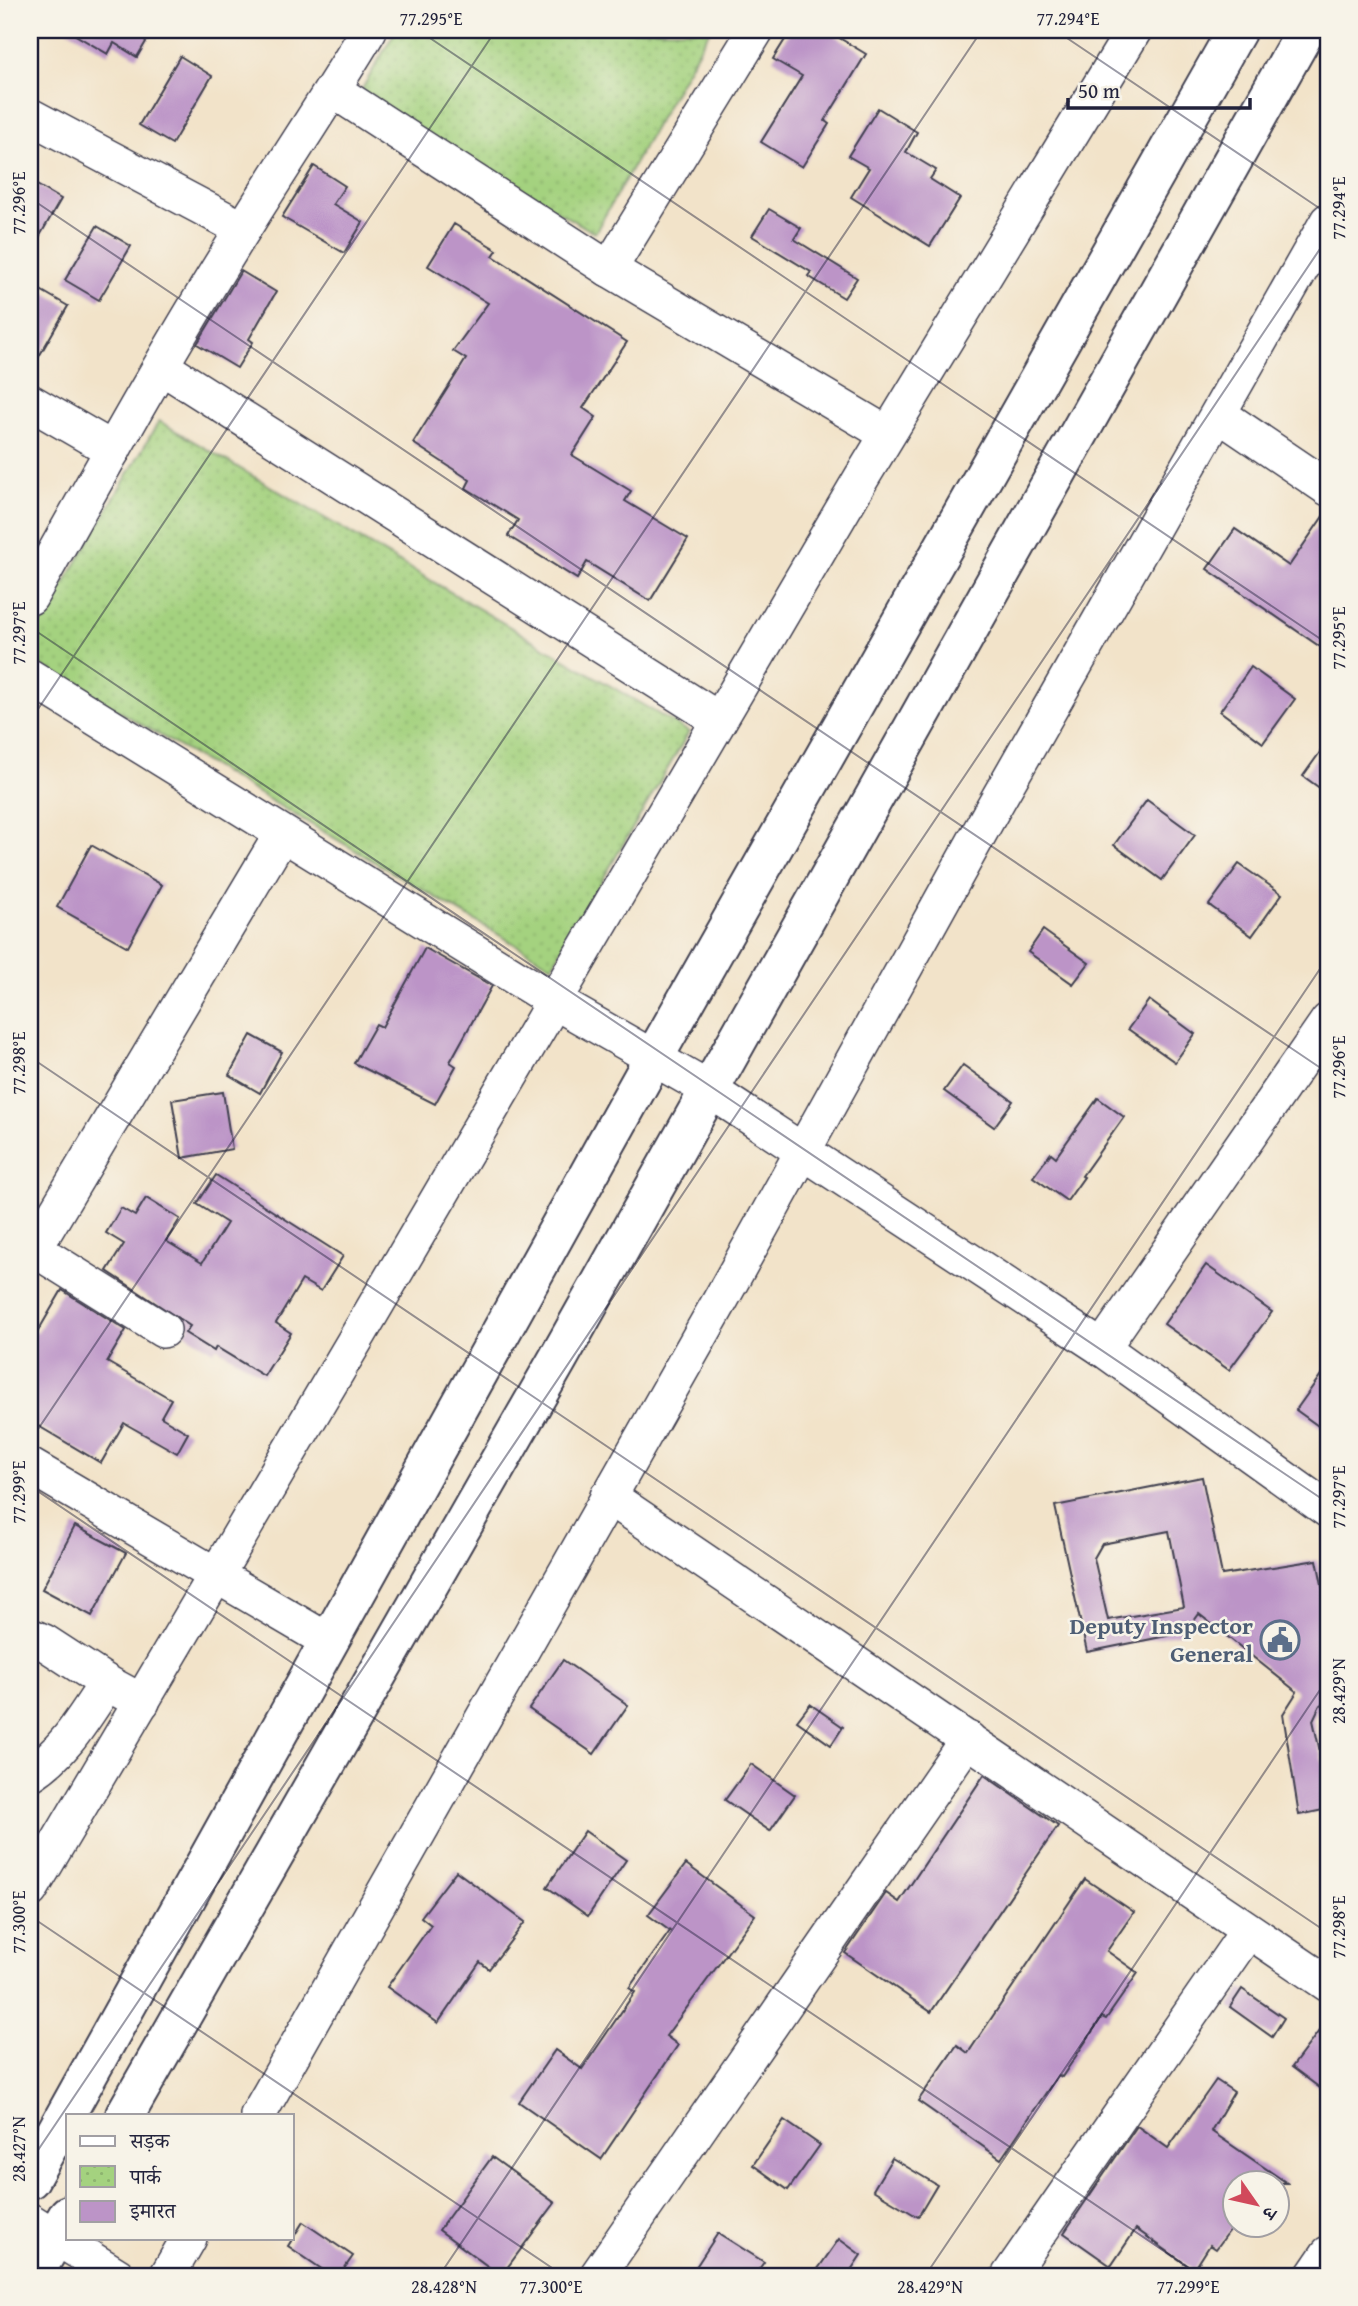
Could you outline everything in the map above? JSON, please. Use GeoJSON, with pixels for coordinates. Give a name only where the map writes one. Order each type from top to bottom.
{"type":"FeatureCollection","features":[{"type":"Feature","properties":{"kind":"main road"},"geometry":{"type":"LineString","coordinates":[[66,2114],[653,1059],[1237,30]]}},
{"type":"Feature","properties":{"kind":"main road"},"geometry":{"type":"LineString","coordinates":[[126,2114],[551,1371],[1306,30]]}},
{"type":"Feature","properties":{"kind":"main road"},"geometry":{"type":"LineString","coordinates":[[30,2179],[66,2115]]}},
{"type":"Feature","properties":{"kind":"main road"},"geometry":{"type":"LineString","coordinates":[[33,2276],[51,2225]]}},
{"type":"Feature","properties":{"kind":"street"},"geometry":{"type":"LineString","coordinates":[[30,597],[243,229],[369,30]]}},
{"type":"Feature","properties":{"kind":"street"},"geometry":{"type":"LineString","coordinates":[[609,269],[756,30]]}},
{"type":"Feature","properties":{"kind":"street"},"geometry":{"type":"LineString","coordinates":[[30,1890],[887,434],[1134,30]]}},
{"type":"Feature","properties":{"kind":"street"},"geometry":{"type":"LineString","coordinates":[[333,90],[609,269],[887,434]]}},
{"type":"Feature","properties":{"kind":"street"},"geometry":{"type":"LineString","coordinates":[[30,116],[243,229]]}},
{"type":"Feature","properties":{"kind":"street"},"geometry":{"type":"LineString","coordinates":[[259,2114],[999,798],[1328,222]]}},
{"type":"Feature","properties":{"kind":"street"},"geometry":{"type":"LineString","coordinates":[[162,367],[719,720]]}},
{"type":"Feature","properties":{"kind":"street"},"geometry":{"type":"LineString","coordinates":[[30,402],[113,450]]}},
{"type":"Feature","properties":{"kind":"street"},"geometry":{"type":"LineString","coordinates":[[1220,415],[1328,488]]}},
{"type":"Feature","properties":{"kind":"street"},"geometry":{"type":"LineString","coordinates":[[30,677],[554,1001],[708,1089],[1102,1348],[1328,1510]]}},
{"type":"Feature","properties":{"kind":"street"},"geometry":{"type":"LineString","coordinates":[[163,1330],[32,1253],[282,834]]}},
{"type":"Feature","properties":{"kind":"street"},"geometry":{"type":"LineString","coordinates":[[1102,1348],[1328,1021]]}},
{"type":"Feature","properties":{"kind":"street"},"geometry":{"type":"LineString","coordinates":[[30,1465],[330,1642]]}},
{"type":"Feature","properties":{"kind":"street"},"geometry":{"type":"LineString","coordinates":[[608,1496],[1328,1984]]}},
{"type":"Feature","properties":{"kind":"street"},"geometry":{"type":"LineString","coordinates":[[30,1636],[142,1702]]}},
{"type":"Feature","properties":{"kind":"street"},"geometry":{"type":"LineString","coordinates":[[30,1774],[47,1763],[70,1739],[107,1683]]}},
{"type":"Feature","properties":{"kind":"street"},"geometry":{"type":"LineString","coordinates":[[598,2276],[968,1739]]}},
{"type":"Feature","properties":{"kind":"street"},"geometry":{"type":"LineString","coordinates":[[1009,2276],[1248,1931]]}},
{"type":"Feature","properties":{"kind":"street"},"geometry":{"type":"LineString","coordinates":[[51,2225],[66,2236]]}},
{"type":"Feature","properties":{"kind":"street"},"geometry":{"type":"LineString","coordinates":[[71,2240],[118,2276]]}},
{"type":"Feature","properties":{"kind":"street"},"geometry":{"type":"LineString","coordinates":[[167,2276],[188,2240]]}},
{"type":"Feature","properties":{"kind":"street"},"geometry":{"type":"LineString","coordinates":[[1313,2276],[1328,2254]]}},
{"type":"Feature","properties":{"kind":"green space"},"geometry":{"type":"Polygon","coordinates":[[[396,30],[710,30],[595,233],[357,98],[396,30]]]}},
{"type":"Feature","properties":{"kind":"green space"},"geometry":{"type":"Polygon","coordinates":[[[159,421],[689,732],[552,966],[30,659],[30,642],[159,421]]]}},
{"type":"Feature","properties":{"kind":"building"},"geometry":{"type":"Polygon","coordinates":[[[67,30],[153,30],[137,57],[114,43],[108,54],[67,30]]]}},
{"type":"Feature","properties":{"kind":"building"},"geometry":{"type":"Polygon","coordinates":[[[791,30],[826,30],[866,54],[825,121],[829,124],[802,167],[761,142],[802,76],[773,59],[791,30]]]}},
{"type":"Feature","properties":{"kind":"building"},"geometry":{"type":"Polygon","coordinates":[[[180,56],[212,76],[172,144],[139,125],[180,56]]]}},
{"type":"Feature","properties":{"kind":"building"},"geometry":{"type":"Polygon","coordinates":[[[878,108],[917,132],[906,152],[936,170],[930,179],[960,198],[930,246],[851,197],[869,168],[848,156],[878,108]]]}},
{"type":"Feature","properties":{"kind":"building"},"geometry":{"type":"Polygon","coordinates":[[[314,166],[345,186],[333,204],[363,222],[344,253],[282,217],[314,166]]]}},
{"type":"Feature","properties":{"kind":"building"},"geometry":{"type":"Polygon","coordinates":[[[30,181],[61,199],[30,253],[30,181]]]}},
{"type":"Feature","properties":{"kind":"building"},"geometry":{"type":"Polygon","coordinates":[[[769,209],[801,228],[794,239],[857,278],[844,298],[808,276],[811,272],[752,236],[769,209]]]}},
{"type":"Feature","properties":{"kind":"building"},"geometry":{"type":"Polygon","coordinates":[[[454,224],[497,250],[493,256],[627,342],[583,408],[596,417],[572,455],[631,491],[625,501],[688,539],[650,601],[587,562],[577,579],[508,536],[518,520],[466,488],[470,480],[413,443],[466,359],[453,351],[488,303],[428,266],[454,224]]]}},
{"type":"Feature","properties":{"kind":"building"},"geometry":{"type":"Polygon","coordinates":[[[97,226],[131,246],[99,300],[65,280],[97,226]]]}},
{"type":"Feature","properties":{"kind":"building"},"geometry":{"type":"Polygon","coordinates":[[[241,271],[276,292],[249,339],[253,342],[237,368],[197,344],[241,271]]]}},
{"type":"Feature","properties":{"kind":"building"},"geometry":{"type":"Polygon","coordinates":[[[30,284],[68,306],[30,372],[30,284]]]}},
{"type":"Feature","properties":{"kind":"building"},"geometry":{"type":"Polygon","coordinates":[[[1328,509],[1328,633],[1319,646],[1207,569],[1235,529],[1289,566],[1328,509]]]}},
{"type":"Feature","properties":{"kind":"building"},"geometry":{"type":"Polygon","coordinates":[[[1251,667],[1295,699],[1263,743],[1220,711],[1251,667]]]}},
{"type":"Feature","properties":{"kind":"building"},"geometry":{"type":"Polygon","coordinates":[[[1328,741],[1328,794],[1303,776],[1328,741]]]}},
{"type":"Feature","properties":{"kind":"building"},"geometry":{"type":"Polygon","coordinates":[[[1147,800],[1195,835],[1162,880],[1114,845],[1147,800]]]}},
{"type":"Feature","properties":{"kind":"building"},"geometry":{"type":"Polygon","coordinates":[[[91,845],[162,885],[128,947],[57,907],[91,845]]]}},
{"type":"Feature","properties":{"kind":"building"},"geometry":{"type":"Polygon","coordinates":[[[1239,864],[1282,894],[1252,936],[1209,905],[1239,864]]]}},
{"type":"Feature","properties":{"kind":"building"},"geometry":{"type":"Polygon","coordinates":[[[1043,930],[1089,963],[1073,984],[1028,952],[1043,930]]]}},
{"type":"Feature","properties":{"kind":"building"},"geometry":{"type":"Polygon","coordinates":[[[425,948],[492,986],[450,1062],[456,1066],[435,1104],[354,1063],[376,1024],[382,1027],[425,948]]]}},
{"type":"Feature","properties":{"kind":"building"},"geometry":{"type":"Polygon","coordinates":[[[1149,1000],[1195,1034],[1175,1062],[1128,1029],[1149,1000]]]}},
{"type":"Feature","properties":{"kind":"building"},"geometry":{"type":"Polygon","coordinates":[[[251,1035],[282,1052],[260,1093],[229,1075],[251,1035]]]}},
{"type":"Feature","properties":{"kind":"building"},"geometry":{"type":"Polygon","coordinates":[[[963,1065],[1013,1101],[994,1127],[944,1091],[963,1065]]]}},
{"type":"Feature","properties":{"kind":"building"},"geometry":{"type":"Polygon","coordinates":[[[223,1092],[232,1149],[182,1158],[172,1100],[223,1092]]]}},
{"type":"Feature","properties":{"kind":"building"},"geometry":{"type":"Polygon","coordinates":[[[1098,1098],[1124,1117],[1067,1201],[1033,1177],[1051,1153],[1056,1157],[1098,1098]]]}},
{"type":"Feature","properties":{"kind":"building"},"geometry":{"type":"Polygon","coordinates":[[[216,1175],[343,1256],[321,1291],[302,1280],[276,1323],[291,1333],[264,1376],[216,1347],[214,1351],[185,1333],[190,1326],[107,1271],[124,1244],[106,1233],[121,1208],[135,1216],[146,1198],[180,1219],[166,1241],[202,1263],[227,1223],[197,1204],[216,1175]]]}},
{"type":"Feature","properties":{"kind":"building"},"geometry":{"type":"Polygon","coordinates":[[[1206,1265],[1272,1312],[1229,1370],[1164,1324],[1206,1265]]]}},
{"type":"Feature","properties":{"kind":"building"},"geometry":{"type":"Polygon","coordinates":[[[62,1290],[126,1330],[107,1362],[171,1399],[161,1417],[188,1433],[177,1453],[124,1423],[101,1463],[30,1421],[30,1329],[37,1333],[62,1290]]]}},
{"type":"Feature","properties":{"kind":"building"},"geometry":{"type":"Polygon","coordinates":[[[1328,1365],[1328,1433],[1296,1410],[1328,1365]]]}},
{"type":"Feature","properties":{"kind":"building","name":"Deputy Inspector General"},"geometry":{"type":"Polygon","coordinates":[[[1202,1477],[1222,1575],[1317,1560],[1328,1614],[1328,1703],[1320,1705],[1313,1720],[1328,1788],[1328,1809],[1299,1815],[1283,1714],[1297,1692],[1199,1614],[1186,1632],[1087,1652],[1055,1506],[1202,1477]],[[1169,1531],[1102,1544],[1094,1558],[1108,1620],[1184,1607],[1169,1531]]]}},
{"type":"Feature","properties":{"kind":"building"},"geometry":{"type":"Polygon","coordinates":[[[75,1526],[126,1553],[92,1616],[42,1589],[75,1526]]]}},
{"type":"Feature","properties":{"kind":"building"},"geometry":{"type":"Polygon","coordinates":[[[563,1660],[628,1705],[594,1754],[529,1709],[563,1660]]]}},
{"type":"Feature","properties":{"kind":"building"},"geometry":{"type":"Polygon","coordinates":[[[810,1704],[843,1727],[831,1745],[797,1721],[810,1704]]]}},
{"type":"Feature","properties":{"kind":"building"},"geometry":{"type":"Polygon","coordinates":[[[751,1764],[795,1795],[770,1831],[725,1800],[751,1764]]]}},
{"type":"Feature","properties":{"kind":"building"},"geometry":{"type":"Polygon","coordinates":[[[984,1775],[1058,1826],[931,2012],[845,1953],[886,1893],[899,1902],[984,1775]]]}},
{"type":"Feature","properties":{"kind":"building"},"geometry":{"type":"Polygon","coordinates":[[[585,1831],[626,1860],[588,1916],[547,1887],[585,1831]]]}},
{"type":"Feature","properties":{"kind":"building"},"geometry":{"type":"Polygon","coordinates":[[[686,1864],[755,1915],[666,2036],[678,2045],[601,2159],[519,2102],[555,2050],[582,2069],[635,1992],[629,1988],[670,1931],[648,1915],[686,1864]]]}},
{"type":"Feature","properties":{"kind":"building"},"geometry":{"type":"Polygon","coordinates":[[[456,1871],[525,1922],[489,1969],[480,1962],[438,2023],[387,1987],[431,1925],[421,1917],[456,1871]]]}},
{"type":"Feature","properties":{"kind":"building"},"geometry":{"type":"Polygon","coordinates":[[[1085,1879],[1134,1912],[1107,1951],[1138,1973],[1106,2019],[1102,2017],[1062,2077],[1058,2075],[1001,2159],[918,2101],[957,2045],[968,2053],[1085,1879]]]}},
{"type":"Feature","properties":{"kind":"building"},"geometry":{"type":"Polygon","coordinates":[[[1242,1989],[1284,2018],[1272,2037],[1230,2007],[1242,1989]]]}},
{"type":"Feature","properties":{"kind":"building"},"geometry":{"type":"Polygon","coordinates":[[[1328,2019],[1328,2094],[1292,2067],[1328,2019]]]}},
{"type":"Feature","properties":{"kind":"building"},"geometry":{"type":"Polygon","coordinates":[[[1216,2080],[1234,2092],[1211,2131],[1268,2170],[1222,2170],[1223,2240],[1216,2249],[1210,2245],[1194,2270],[1136,2229],[1111,2266],[1064,2233],[1137,2126],[1168,2148],[1216,2080]]]}},
{"type":"Feature","properties":{"kind":"building"},"geometry":{"type":"Polygon","coordinates":[[[784,2120],[820,2145],[788,2190],[753,2165],[784,2120]]]}},
{"type":"Feature","properties":{"kind":"building"},"geometry":{"type":"Polygon","coordinates":[[[492,2157],[555,2203],[501,2276],[439,2230],[492,2157]]]}},
{"type":"Feature","properties":{"kind":"building"},"geometry":{"type":"Polygon","coordinates":[[[892,2158],[937,2185],[918,2217],[873,2190],[892,2158]]]}},
{"type":"Feature","properties":{"kind":"building"},"geometry":{"type":"Polygon","coordinates":[[[303,2222],[353,2256],[339,2276],[332,2276],[288,2246],[303,2222]]]}},
{"type":"Feature","properties":{"kind":"building"},"geometry":{"type":"Polygon","coordinates":[[[718,2233],[764,2262],[754,2276],[690,2276],[718,2233]]]}},
{"type":"Feature","properties":{"kind":"building"},"geometry":{"type":"Polygon","coordinates":[[[839,2239],[861,2255],[847,2276],[813,2276],[839,2239]]]}},
{"type":"Feature","properties":{"kind":"place","name":"Deputy Inspector General"},"geometry":{"type":"Point","coordinates":[1280,1640]}}]}
